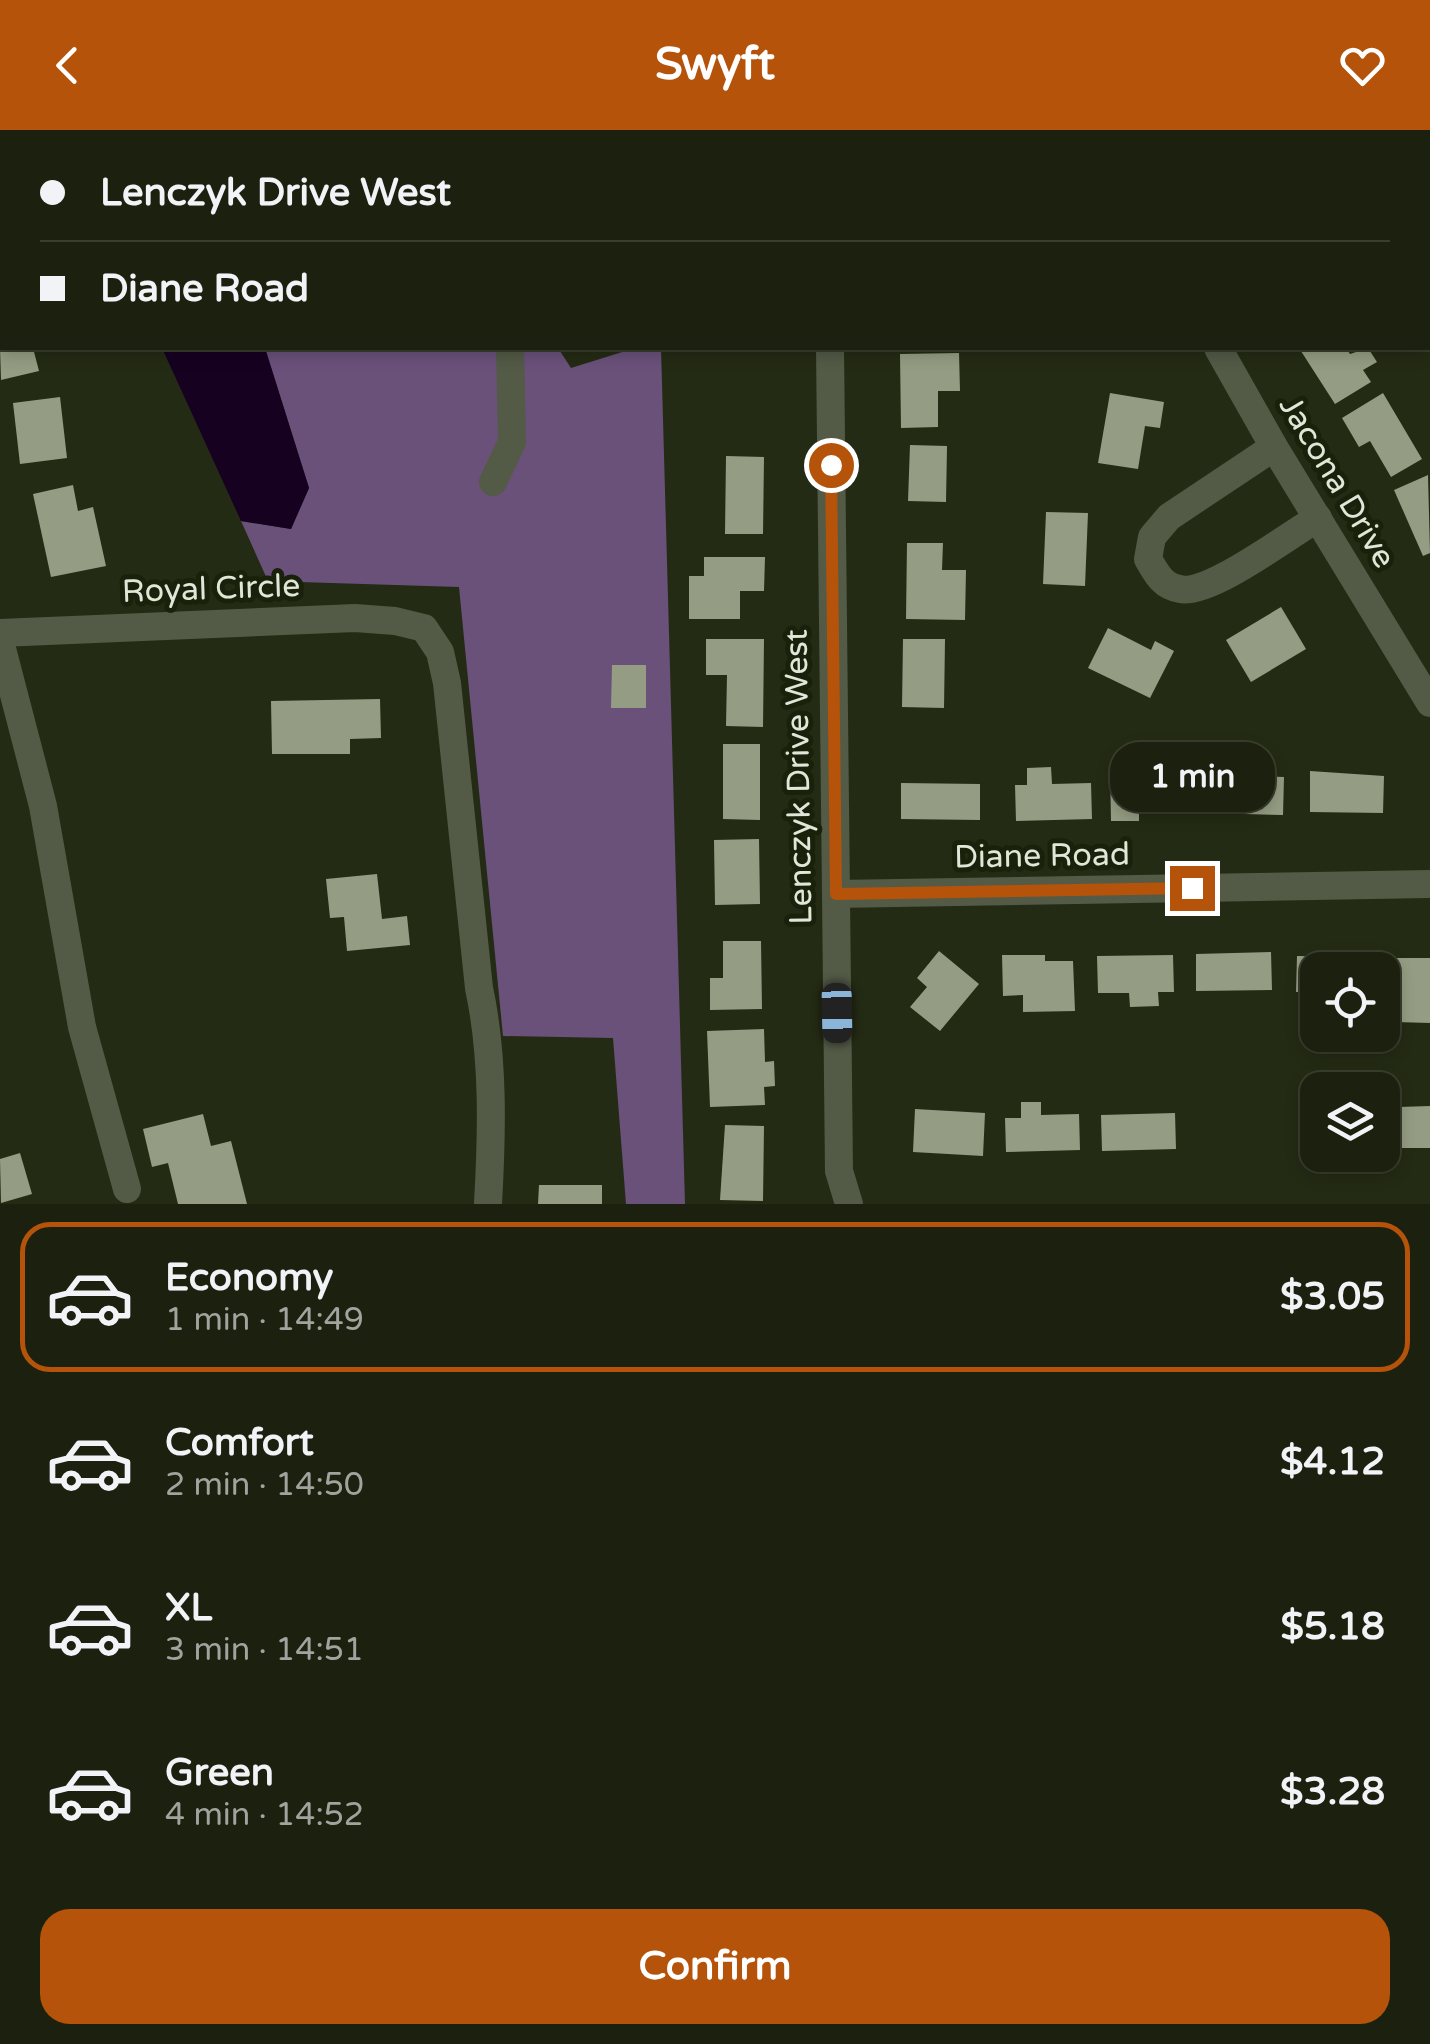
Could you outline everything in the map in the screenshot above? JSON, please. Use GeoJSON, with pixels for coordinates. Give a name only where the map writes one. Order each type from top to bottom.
{"type":"FeatureCollection","features":[{"type":"Feature","properties":{"kind":"street"},"geometry":{"type":"LineString","coordinates":[[493,482],[512,442],[510,350]]}},
{"type":"Feature","properties":{"kind":"street","name":"Lenczyk Drive West"},"geometry":{"type":"LineString","coordinates":[[830,350],[839,1171],[849,1204]]}},
{"type":"Feature","properties":{"kind":"street","name":"Jacona Drive"},"geometry":{"type":"LineString","coordinates":[[1219,350],[1430,702]]}},
{"type":"Feature","properties":{"kind":"street"},"geometry":{"type":"LineString","coordinates":[[1274,447],[1168,517],[1152,538],[1148,559],[1162,582],[1184,591],[1210,584],[1318,518]]}},
{"type":"Feature","properties":{"kind":"street","name":"Royal Circle"},"geometry":{"type":"LineString","coordinates":[[0,637],[356,618],[424,628],[440,652],[447,683],[488,1056],[488,1204]]}},
{"type":"Feature","properties":{"kind":"street"},"geometry":{"type":"LineString","coordinates":[[0,637],[44,806],[82,1026],[127,1189]]}},
{"type":"Feature","properties":{"kind":"street"},"geometry":{"type":"LineString","coordinates":[[0,728],[6,724],[14,698]]}},
{"type":"Feature","properties":{"kind":"street","name":"Diane Road"},"geometry":{"type":"LineString","coordinates":[[836,894],[1430,884]]}},
{"type":"Feature","properties":{"kind":"shaded area"},"geometry":{"type":"Polygon","coordinates":[[[163,350],[266,350],[309,488],[291,529],[241,521],[163,350]]]}},
{"type":"Feature","properties":{"kind":"shaded area"},"geometry":{"type":"Polygon","coordinates":[[[266,350],[559,350],[571,368],[629,350],[661,350],[685,1204],[626,1204],[613,1038],[503,1036],[459,587],[268,581],[241,521],[291,529],[309,488],[266,350]]]}},
{"type":"Feature","properties":{"kind":"building"},"geometry":{"type":"Polygon","coordinates":[[[0,350],[34,350],[39,371],[1,380],[0,350]]]}},
{"type":"Feature","properties":{"kind":"building"},"geometry":{"type":"Polygon","coordinates":[[[1300,350],[1347,350],[1350,354],[1369,350],[1377,362],[1363,370],[1371,382],[1335,404],[1300,350]]]}},
{"type":"Feature","properties":{"kind":"building"},"geometry":{"type":"Polygon","coordinates":[[[959,353],[960,391],[938,391],[938,427],[901,428],[900,354],[959,353]]]}},
{"type":"Feature","properties":{"kind":"building"},"geometry":{"type":"Polygon","coordinates":[[[1110,393],[1164,402],[1160,428],[1145,426],[1138,469],[1098,463],[1110,393]]]}},
{"type":"Feature","properties":{"kind":"building"},"geometry":{"type":"Polygon","coordinates":[[[1383,393],[1422,459],[1391,477],[1370,441],[1359,447],[1342,418],[1383,393]]]}},
{"type":"Feature","properties":{"kind":"building"},"geometry":{"type":"Polygon","coordinates":[[[60,397],[67,458],[20,464],[13,403],[60,397]]]}},
{"type":"Feature","properties":{"kind":"building"},"geometry":{"type":"Polygon","coordinates":[[[910,445],[947,446],[946,502],[908,501],[910,445]]]}},
{"type":"Feature","properties":{"kind":"building"},"geometry":{"type":"Polygon","coordinates":[[[726,456],[764,457],[763,534],[725,534],[726,456]]]}},
{"type":"Feature","properties":{"kind":"building"},"geometry":{"type":"Polygon","coordinates":[[[1428,475],[1430,553],[1423,556],[1394,490],[1428,475]]]}},
{"type":"Feature","properties":{"kind":"building"},"geometry":{"type":"Polygon","coordinates":[[[73,485],[78,511],[93,507],[106,566],[51,577],[33,494],[73,485]]]}},
{"type":"Feature","properties":{"kind":"building"},"geometry":{"type":"Polygon","coordinates":[[[1046,512],[1088,513],[1085,586],[1043,584],[1046,512]]]}},
{"type":"Feature","properties":{"kind":"building"},"geometry":{"type":"Polygon","coordinates":[[[907,543],[943,543],[942,570],[966,570],[965,620],[906,619],[907,543]]]}},
{"type":"Feature","properties":{"kind":"building"},"geometry":{"type":"Polygon","coordinates":[[[704,557],[765,557],[764,591],[740,591],[740,619],[689,619],[689,576],[704,576],[704,557]]]}},
{"type":"Feature","properties":{"kind":"building"},"geometry":{"type":"Polygon","coordinates":[[[1281,607],[1306,649],[1251,682],[1226,640],[1281,607]]]}},
{"type":"Feature","properties":{"kind":"building"},"geometry":{"type":"Polygon","coordinates":[[[1108,628],[1151,650],[1155,641],[1174,651],[1150,698],[1088,668],[1108,628]]]}},
{"type":"Feature","properties":{"kind":"building"},"geometry":{"type":"Polygon","coordinates":[[[706,639],[764,639],[763,727],[726,726],[727,675],[706,675],[706,639]]]}},
{"type":"Feature","properties":{"kind":"building"},"geometry":{"type":"Polygon","coordinates":[[[903,639],[945,639],[944,708],[902,707],[903,639]]]}},
{"type":"Feature","properties":{"kind":"building"},"geometry":{"type":"Polygon","coordinates":[[[612,665],[646,665],[646,708],[611,708],[612,665]]]}},
{"type":"Feature","properties":{"kind":"building"},"geometry":{"type":"Polygon","coordinates":[[[380,699],[381,738],[350,739],[350,754],[272,754],[271,701],[380,699]]]}},
{"type":"Feature","properties":{"kind":"building"},"geometry":{"type":"Polygon","coordinates":[[[723,744],[760,744],[760,820],[723,819],[723,744]]]}},
{"type":"Feature","properties":{"kind":"building"},"geometry":{"type":"Polygon","coordinates":[[[1051,767],[1052,784],[1091,783],[1092,819],[1016,821],[1015,785],[1027,785],[1027,768],[1051,767]]]}},
{"type":"Feature","properties":{"kind":"building"},"geometry":{"type":"Polygon","coordinates":[[[1185,769],[1186,805],[1139,806],[1139,821],[1111,821],[1110,770],[1185,769]]]}},
{"type":"Feature","properties":{"kind":"building"},"geometry":{"type":"Polygon","coordinates":[[[1310,771],[1384,776],[1383,813],[1310,812],[1310,771]]]}},
{"type":"Feature","properties":{"kind":"building"},"geometry":{"type":"Polygon","coordinates":[[[1206,774],[1284,777],[1283,815],[1205,813],[1206,774]]]}},
{"type":"Feature","properties":{"kind":"building"},"geometry":{"type":"Polygon","coordinates":[[[901,783],[980,784],[980,820],[901,819],[901,783]]]}},
{"type":"Feature","properties":{"kind":"building"},"geometry":{"type":"Polygon","coordinates":[[[759,839],[760,904],[715,905],[714,840],[759,839]]]}},
{"type":"Feature","properties":{"kind":"building"},"geometry":{"type":"Polygon","coordinates":[[[377,874],[382,919],[407,916],[410,945],[347,951],[344,917],[330,918],[326,879],[377,874]]]}},
{"type":"Feature","properties":{"kind":"building"},"geometry":{"type":"Polygon","coordinates":[[[723,941],[761,941],[762,1009],[710,1010],[710,978],[723,978],[723,941]]]}},
{"type":"Feature","properties":{"kind":"building"},"geometry":{"type":"Polygon","coordinates":[[[939,951],[979,984],[940,1031],[910,1007],[927,987],[917,978],[939,951]]]}},
{"type":"Feature","properties":{"kind":"building"},"geometry":{"type":"Polygon","coordinates":[[[1271,952],[1272,990],[1196,991],[1196,954],[1271,952]]]}},
{"type":"Feature","properties":{"kind":"building"},"geometry":{"type":"Polygon","coordinates":[[[1002,955],[1045,955],[1045,961],[1073,961],[1075,1011],[1023,1012],[1023,995],[1003,996],[1002,955]]]}},
{"type":"Feature","properties":{"kind":"building"},"geometry":{"type":"Polygon","coordinates":[[[1173,955],[1174,992],[1158,992],[1159,1006],[1130,1007],[1129,993],[1098,993],[1097,956],[1173,955]]]}},
{"type":"Feature","properties":{"kind":"building"},"geometry":{"type":"Polygon","coordinates":[[[1297,956],[1300,956],[1300,992],[1296,992],[1297,956]]]}},
{"type":"Feature","properties":{"kind":"building"},"geometry":{"type":"Polygon","coordinates":[[[1400,958],[1430,958],[1430,1023],[1400,1022],[1400,958]]]}},
{"type":"Feature","properties":{"kind":"building"},"geometry":{"type":"Polygon","coordinates":[[[764,1029],[765,1062],[774,1061],[775,1086],[764,1087],[765,1105],[710,1107],[707,1031],[764,1029]]]}},
{"type":"Feature","properties":{"kind":"building"},"geometry":{"type":"Polygon","coordinates":[[[1021,1102],[1041,1102],[1041,1115],[1079,1114],[1080,1150],[1006,1152],[1005,1118],[1021,1118],[1021,1102]]]}},
{"type":"Feature","properties":{"kind":"building"},"geometry":{"type":"Polygon","coordinates":[[[1430,1106],[1430,1148],[1400,1148],[1400,1107],[1430,1106]]]}},
{"type":"Feature","properties":{"kind":"building"},"geometry":{"type":"Polygon","coordinates":[[[915,1109],[985,1113],[983,1156],[913,1152],[915,1109]]]}},
{"type":"Feature","properties":{"kind":"building"},"geometry":{"type":"Polygon","coordinates":[[[1175,1113],[1176,1149],[1102,1151],[1101,1115],[1175,1113]]]}},
{"type":"Feature","properties":{"kind":"building"},"geometry":{"type":"Polygon","coordinates":[[[203,1114],[211,1146],[231,1141],[247,1204],[178,1204],[168,1163],[152,1167],[143,1129],[203,1114]]]}},
{"type":"Feature","properties":{"kind":"building"},"geometry":{"type":"Polygon","coordinates":[[[725,1125],[764,1126],[763,1201],[720,1200],[725,1125]]]}},
{"type":"Feature","properties":{"kind":"building"},"geometry":{"type":"Polygon","coordinates":[[[20,1153],[32,1194],[1,1203],[0,1159],[20,1153]]]}},
{"type":"Feature","properties":{"kind":"building"},"geometry":{"type":"Polygon","coordinates":[[[539,1185],[602,1185],[602,1204],[538,1204],[539,1185]]]}},
{"type":"Feature","properties":{"kind":"route"},"geometry":{"type":"LineString","coordinates":[[831,465],[836,894],[1192,888]]}}]}
